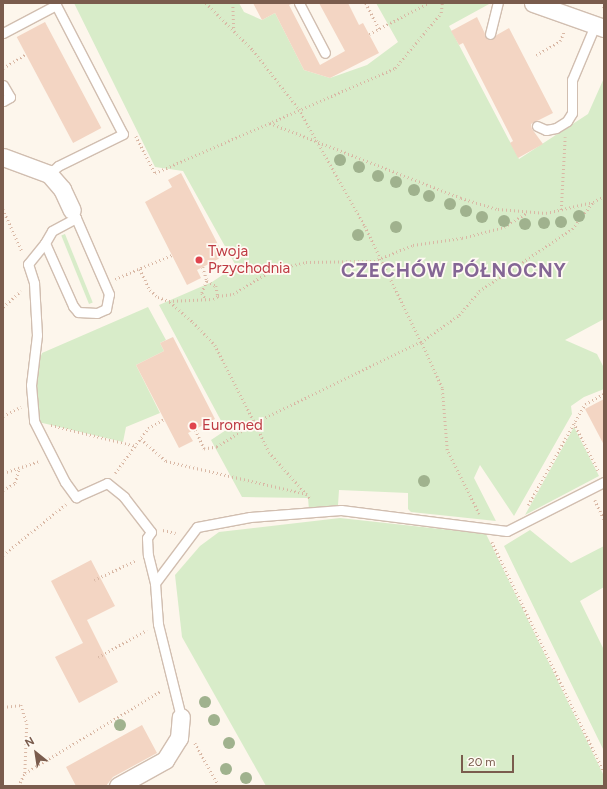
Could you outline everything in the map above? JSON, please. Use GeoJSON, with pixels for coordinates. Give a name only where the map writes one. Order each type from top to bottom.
{"type":"FeatureCollection","features":[{"type":"Feature","properties":{"kind":"street"},"geometry":{"type":"LineString","coordinates":[[533,3],[600,26]]}},
{"type":"Feature","properties":{"kind":"street"},"geometry":{"type":"LineString","coordinates":[[3,157],[49,174],[62,189],[74,214]]}},
{"type":"Feature","properties":{"kind":"street"},"geometry":{"type":"LineString","coordinates":[[118,786],[165,760],[179,738],[181,717]]}},
{"type":"Feature","properties":{"kind":"lane"},"geometry":{"type":"LineString","coordinates":[[299,3],[325,53]]}},
{"type":"Feature","properties":{"kind":"lane"},"geometry":{"type":"LineString","coordinates":[[490,34],[498,3]]}},
{"type":"Feature","properties":{"kind":"lane"},"geometry":{"type":"LineString","coordinates":[[3,33],[56,5],[123,134],[58,166],[49,174]]}},
{"type":"Feature","properties":{"kind":"lane"},"geometry":{"type":"LineString","coordinates":[[537,126],[546,130],[556,128],[567,121],[572,113],[572,80],[600,26]]}},
{"type":"Feature","properties":{"kind":"lane"},"geometry":{"type":"LineString","coordinates":[[3,85],[10,97],[3,101]]}},
{"type":"Feature","properties":{"kind":"lane"},"geometry":{"type":"LineString","coordinates":[[45,243],[72,306],[78,312],[97,313],[106,309],[109,294],[106,283],[74,214],[52,231],[45,243],[28,264],[34,283],[37,335],[32,401],[34,420],[76,497],[107,483],[124,497],[151,532],[147,538],[148,555],[155,583],[158,624],[181,717]]}},
{"type":"Feature","properties":{"kind":"lane"},"geometry":{"type":"LineString","coordinates":[[155,583],[197,527],[250,517],[341,510],[507,531],[590,489],[602,479]]}},
{"type":"Feature","properties":{"kind":"path"},"geometry":{"type":"LineString","coordinates":[[206,3],[234,30],[281,83],[299,109],[365,226],[442,388],[447,450],[604,772]]}},
{"type":"Feature","properties":{"kind":"path"},"geometry":{"type":"LineString","coordinates":[[233,3],[234,30]]}},
{"type":"Feature","properties":{"kind":"path"},"geometry":{"type":"LineString","coordinates":[[366,3],[379,29]]}},
{"type":"Feature","properties":{"kind":"path"},"geometry":{"type":"LineString","coordinates":[[369,34],[428,3]]}},
{"type":"Feature","properties":{"kind":"path"},"geometry":{"type":"LineString","coordinates":[[133,130],[155,173],[395,68],[441,13],[442,3]]}},
{"type":"Feature","properties":{"kind":"path"},"geometry":{"type":"LineString","coordinates":[[604,3],[604,8]]}},
{"type":"Feature","properties":{"kind":"path"},"geometry":{"type":"LineString","coordinates":[[3,68],[26,54]]}},
{"type":"Feature","properties":{"kind":"path"},"geometry":{"type":"LineString","coordinates":[[561,210],[562,161],[567,121]]}},
{"type":"Feature","properties":{"kind":"path"},"geometry":{"type":"LineString","coordinates":[[270,122],[461,198],[498,209],[526,214],[561,210],[593,202],[604,196]]}},
{"type":"Feature","properties":{"kind":"path"},"geometry":{"type":"LineString","coordinates":[[195,430],[204,449],[217,447],[255,423],[420,342],[459,316],[479,291],[572,229],[593,202]]}},
{"type":"Feature","properties":{"kind":"path"},"geometry":{"type":"LineString","coordinates":[[3,209],[28,264]]}},
{"type":"Feature","properties":{"kind":"path"},"geometry":{"type":"LineString","coordinates":[[169,301],[206,300],[218,296],[233,294],[272,270],[306,262],[380,259],[413,245],[462,238],[504,227],[526,214]]}},
{"type":"Feature","properties":{"kind":"path"},"geometry":{"type":"LineString","coordinates":[[106,283],[172,255]]}},
{"type":"Feature","properties":{"kind":"path"},"geometry":{"type":"LineString","coordinates":[[203,267],[207,281],[202,293],[206,300]]}},
{"type":"Feature","properties":{"kind":"path"},"geometry":{"type":"LineString","coordinates":[[140,269],[150,290],[158,297],[169,301],[193,322],[215,345],[269,452],[307,494],[321,512]]}},
{"type":"Feature","properties":{"kind":"path"},"geometry":{"type":"LineString","coordinates":[[207,281],[216,286],[218,296]]}},
{"type":"Feature","properties":{"kind":"path"},"geometry":{"type":"LineString","coordinates":[[3,307],[34,283]]}},
{"type":"Feature","properties":{"kind":"path"},"geometry":{"type":"LineString","coordinates":[[516,526],[585,404],[604,394]]}},
{"type":"Feature","properties":{"kind":"path"},"geometry":{"type":"LineString","coordinates":[[3,416],[32,401]]}},
{"type":"Feature","properties":{"kind":"path"},"geometry":{"type":"LineString","coordinates":[[107,483],[148,428],[164,419]]}},
{"type":"Feature","properties":{"kind":"path"},"geometry":{"type":"LineString","coordinates":[[34,420],[136,446]]}},
{"type":"Feature","properties":{"kind":"path"},"geometry":{"type":"LineString","coordinates":[[574,423],[602,479]]}},
{"type":"Feature","properties":{"kind":"path"},"geometry":{"type":"LineString","coordinates":[[141,439],[166,461],[307,494]]}},
{"type":"Feature","properties":{"kind":"path"},"geometry":{"type":"LineString","coordinates":[[3,473],[53,456]]}},
{"type":"Feature","properties":{"kind":"path"},"geometry":{"type":"LineString","coordinates":[[3,490],[15,484],[19,468]]}},
{"type":"Feature","properties":{"kind":"path"},"geometry":{"type":"LineString","coordinates":[[590,489],[604,519]]}},
{"type":"Feature","properties":{"kind":"path"},"geometry":{"type":"LineString","coordinates":[[3,555],[76,497]]}},
{"type":"Feature","properties":{"kind":"path"},"geometry":{"type":"LineString","coordinates":[[151,532],[165,530],[190,537]]}},
{"type":"Feature","properties":{"kind":"path"},"geometry":{"type":"LineString","coordinates":[[94,580],[148,555]]}},
{"type":"Feature","properties":{"kind":"path"},"geometry":{"type":"LineString","coordinates":[[98,657],[158,624]]}},
{"type":"Feature","properties":{"kind":"path"},"geometry":{"type":"LineString","coordinates":[[25,773],[172,685]]}},
{"type":"Feature","properties":{"kind":"path"},"geometry":{"type":"LineString","coordinates":[[3,707],[21,705],[27,724],[25,773],[18,786]]}},
{"type":"Feature","properties":{"kind":"path"},"geometry":{"type":"LineString","coordinates":[[194,740],[219,786]]}},
{"type":"Feature","properties":{"kind":"green space"},"geometry":{"type":"Polygon","coordinates":[[[74,3],[239,3],[244,12],[262,20],[275,13],[304,70],[330,78],[367,65],[398,42],[376,3],[491,3],[449,26],[519,159],[588,114],[604,78],[604,319],[565,340],[597,354],[604,368],[604,389],[584,397],[571,406],[572,414],[514,516],[480,465],[474,478],[496,521],[411,512],[408,509],[408,493],[339,490],[338,505],[335,508],[309,510],[308,498],[242,497],[211,440],[226,430],[159,305],[212,282],[236,266],[183,171],[155,167],[74,3]]]}},
{"type":"Feature","properties":{"kind":"green space"},"geometry":{"type":"Polygon","coordinates":[[[65,234],[93,303],[89,304],[61,235],[65,234]]]}},
{"type":"Feature","properties":{"kind":"green space"},"geometry":{"type":"Polygon","coordinates":[[[148,307],[166,340],[160,343],[164,351],[136,365],[160,413],[126,427],[123,442],[34,421],[31,385],[42,353],[148,307]]]}},
{"type":"Feature","properties":{"kind":"green space"},"geometry":{"type":"Polygon","coordinates":[[[574,427],[599,476],[525,515],[574,427]]]}},
{"type":"Feature","properties":{"kind":"green space"},"geometry":{"type":"Polygon","coordinates":[[[340,518],[486,534],[604,776],[604,786],[266,786],[182,637],[175,575],[200,546],[219,532],[340,518]]]}},
{"type":"Feature","properties":{"kind":"green space"},"geometry":{"type":"Polygon","coordinates":[[[530,530],[571,563],[604,546],[604,587],[580,601],[604,650],[604,751],[504,546],[530,530]]]}},
{"type":"Feature","properties":{"kind":"building"},"geometry":{"type":"Polygon","coordinates":[[[253,3],[293,3],[289,5],[320,65],[345,51],[319,3],[348,3],[359,25],[363,23],[379,53],[330,78],[304,70],[275,13],[262,20],[253,3]]]}},
{"type":"Feature","properties":{"kind":"building"},"geometry":{"type":"Polygon","coordinates":[[[477,17],[488,40],[509,28],[553,113],[531,124],[532,129],[543,144],[518,158],[510,143],[513,141],[463,43],[459,45],[451,31],[477,17]]]}},
{"type":"Feature","properties":{"kind":"building"},"geometry":{"type":"Polygon","coordinates":[[[45,22],[101,128],[73,143],[17,37],[45,22]]]}},
{"type":"Feature","properties":{"kind":"building"},"geometry":{"type":"Polygon","coordinates":[[[181,173],[224,256],[197,270],[201,278],[187,285],[145,202],[172,187],[168,180],[181,173]]]}},
{"type":"Feature","properties":{"kind":"building"},"geometry":{"type":"Polygon","coordinates":[[[173,337],[215,419],[188,433],[193,441],[179,448],[136,365],[164,351],[160,343],[173,337]]]}},
{"type":"Feature","properties":{"kind":"building"},"geometry":{"type":"Polygon","coordinates":[[[604,399],[604,445],[585,409],[604,399]]]}},
{"type":"Feature","properties":{"kind":"building"},"geometry":{"type":"Polygon","coordinates":[[[91,560],[115,606],[87,620],[118,682],[79,703],[55,657],[83,643],[51,581],[91,560]]]}},
{"type":"Feature","properties":{"kind":"building"},"geometry":{"type":"Polygon","coordinates":[[[142,725],[157,753],[113,777],[106,786],[76,786],[66,767],[142,725]]]}},
{"type":"Feature","properties":{"kind":"place","name":"Twoja Przychodnia"},"geometry":{"type":"Point","coordinates":[199,260]}},
{"type":"Feature","properties":{"kind":"place","name":"Euromed"},"geometry":{"type":"Point","coordinates":[193,426]}},
{"type":"Feature","properties":{"kind":"district","name":"CZECHÓW PÓŁNOCNY"},"geometry":{"type":"Point","coordinates":[454,271]}}]}
